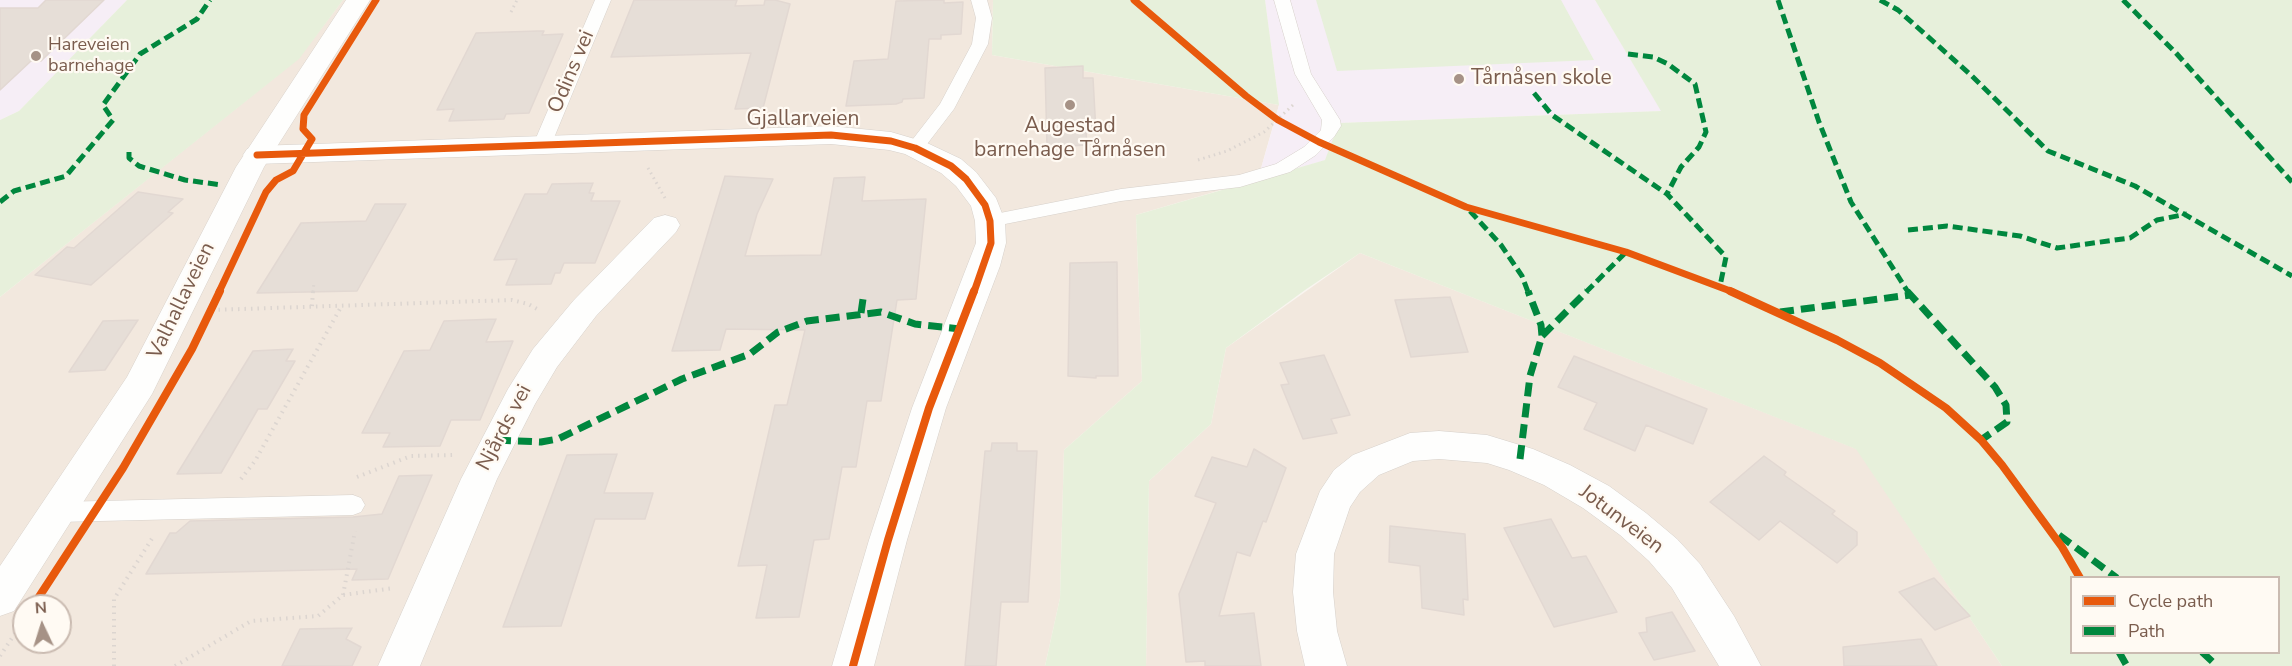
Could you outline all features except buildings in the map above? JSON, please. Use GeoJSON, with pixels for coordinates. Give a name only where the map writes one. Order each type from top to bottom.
{"type":"FeatureCollection","features":[{"type":"Feature","properties":{"kind":"street","name":"Valhallaveien"},"geometry":{"type":"LineString","coordinates":[[0,599],[116,424],[158,354],[230,204],[257,155],[358,0]]}},
{"type":"Feature","properties":{"kind":"street","name":"Gjallarveien"},"geometry":{"type":"LineString","coordinates":[[257,155],[831,135],[871,138],[915,148],[951,166],[966,179],[985,205],[990,221],[989,253],[929,408],[888,540],[853,666]]}},
{"type":"Feature","properties":{"kind":"street","name":"Njårds vei"},"geometry":{"type":"LineString","coordinates":[[399,666],[490,455],[534,374],[597,294],[665,225]]}},
{"type":"Feature","properties":{"kind":"street","name":"Jotunveien"},"geometry":{"type":"LineString","coordinates":[[1326,666],[1317,631],[1313,592],[1315,554],[1333,502],[1347,481],[1366,465],[1387,454],[1410,447],[1439,445],[1487,449],[1520,459],[1557,475],[1596,497],[1663,550],[1704,602],[1740,666]]}},
{"type":"Feature","properties":{"kind":"lane","name":"Odins vei"},"geometry":{"type":"LineString","coordinates":[[542,145],[603,0]]}},
{"type":"Feature","properties":{"kind":"lane"},"geometry":{"type":"LineString","coordinates":[[915,148],[948,105],[980,44],[984,18],[979,0]]}},
{"type":"Feature","properties":{"kind":"lane"},"geometry":{"type":"LineString","coordinates":[[990,221],[1111,197],[1219,185],[1260,176],[1283,168],[1310,150],[1332,126],[1328,112],[1313,93],[1303,74],[1282,0]]}},
{"type":"Feature","properties":{"kind":"lane"},"geometry":{"type":"LineString","coordinates":[[58,512],[353,505]]}},
{"type":"Feature","properties":{"kind":"path"},"geometry":{"type":"LineString","coordinates":[[511,12],[516,0]]}},
{"type":"Feature","properties":{"kind":"path"},"geometry":{"type":"LineString","coordinates":[[1191,162],[1227,151],[1264,132],[1297,101],[1313,93]]}},
{"type":"Feature","properties":{"kind":"path"},"geometry":{"type":"LineString","coordinates":[[645,162],[669,206],[665,225]]}},
{"type":"Feature","properties":{"kind":"path"},"geometry":{"type":"LineString","coordinates":[[312,306],[314,282]]}},
{"type":"Feature","properties":{"kind":"path"},"geometry":{"type":"LineString","coordinates":[[211,310],[512,300],[528,304],[572,324]]}},
{"type":"Feature","properties":{"kind":"path"},"geometry":{"type":"LineString","coordinates":[[212,507],[255,461],[341,306]]}},
{"type":"Feature","properties":{"kind":"path"},"geometry":{"type":"LineString","coordinates":[[349,480],[411,456],[490,455]]}},
{"type":"Feature","properties":{"kind":"path"},"geometry":{"type":"LineString","coordinates":[[343,595],[359,513],[353,505]]}},
{"type":"Feature","properties":{"kind":"path"},"geometry":{"type":"LineString","coordinates":[[114,666],[114,599],[171,509]]}},
{"type":"Feature","properties":{"kind":"path"},"geometry":{"type":"LineString","coordinates":[[175,666],[251,621],[318,616],[343,595],[394,588],[433,586]]}},
{"type":"Feature","properties":{"kind":"path"},"geometry":{"type":"LineString","coordinates":[[0,656],[12,638]]}},
{"type":"Feature","properties":{"kind":"shaded area","name":"Hareveien barnehage"},"geometry":{"type":"Polygon","coordinates":[[[0,0],[127,0],[19,111],[0,120],[0,0]]]}},
{"type":"Feature","properties":{"kind":"shaded area"},"geometry":{"type":"Polygon","coordinates":[[[343,0],[993,0],[992,55],[1279,105],[1258,179],[1136,215],[1142,381],[1064,450],[1060,598],[1045,666],[0,666],[0,297],[298,59],[343,0]]]}},
{"type":"Feature","properties":{"kind":"shaded area","name":"Tårnåsen skole"},"geometry":{"type":"Polygon","coordinates":[[[1265,0],[1595,0],[1662,111],[1339,123],[1326,160],[1258,179],[1279,105],[1265,0]]]}},
{"type":"Feature","properties":{"kind":"shaded area"},"geometry":{"type":"Polygon","coordinates":[[[1360,253],[1857,449],[2002,666],[1146,666],[1149,481],[1211,424],[1226,348],[1360,253]]]}},
{"type":"Feature","properties":{"kind":"green space"},"geometry":{"type":"Polygon","coordinates":[[[127,0],[343,0],[299,59],[0,297],[0,120],[19,111],[127,0]]]}},
{"type":"Feature","properties":{"kind":"green space"},"geometry":{"type":"Polygon","coordinates":[[[993,0],[1265,0],[1279,105],[992,55],[993,0]]]}},
{"type":"Feature","properties":{"kind":"green space"},"geometry":{"type":"Polygon","coordinates":[[[1316,0],[1561,0],[1594,60],[1337,71],[1316,0]]]}},
{"type":"Feature","properties":{"kind":"green space"},"geometry":{"type":"Polygon","coordinates":[[[1595,0],[2292,0],[2292,666],[2002,666],[1856,449],[1360,253],[1226,348],[1211,424],[1149,481],[1146,666],[1045,666],[1060,598],[1064,450],[1142,381],[1136,215],[1325,160],[1339,123],[1661,111],[1595,0]]]}},
{"type":"Feature","properties":{"kind":"marked path"},"geometry":{"type":"LineString","coordinates":[[0,202],[14,191],[66,176],[113,120],[103,105],[140,54],[197,19],[210,0]]}},
{"type":"Feature","properties":{"kind":"marked path"},"geometry":{"type":"LineString","coordinates":[[1778,0],[1819,122],[1860,219],[1910,295],[1995,387],[2006,405],[2007,422],[1981,440]]}},
{"type":"Feature","properties":{"kind":"marked path"},"geometry":{"type":"LineString","coordinates":[[1880,0],[1898,10],[1972,76],[2048,151],[2135,186],[2292,276]]}},
{"type":"Feature","properties":{"kind":"marked path"},"geometry":{"type":"LineString","coordinates":[[2123,0],[2176,53],[2292,182]]}},
{"type":"Feature","properties":{"kind":"marked path"},"geometry":{"type":"LineString","coordinates":[[1628,54],[1653,57],[1668,64],[1695,84],[1706,132],[1699,147],[1681,167],[1667,194],[1726,257],[1720,286]]}},
{"type":"Feature","properties":{"kind":"marked path"},"geometry":{"type":"LineString","coordinates":[[1534,93],[1552,115],[1667,194]]}},
{"type":"Feature","properties":{"kind":"marked path"},"geometry":{"type":"LineString","coordinates":[[129,152],[129,158],[139,166],[185,180],[222,185]]}},
{"type":"Feature","properties":{"kind":"marked path"},"geometry":{"type":"LineString","coordinates":[[1470,211],[1501,245],[1522,276],[1541,325],[1542,336],[1530,376],[1520,459]]}},
{"type":"Feature","properties":{"kind":"marked path"},"geometry":{"type":"LineString","coordinates":[[1908,230],[1947,226],[2020,236],[2057,248],[2130,238],[2157,220],[2187,214]]}},
{"type":"Feature","properties":{"kind":"marked path"},"geometry":{"type":"LineString","coordinates":[[1542,336],[1626,252]]}},
{"type":"Feature","properties":{"kind":"marked path"},"geometry":{"type":"LineString","coordinates":[[1780,312],[1910,295]]}},
{"type":"Feature","properties":{"kind":"marked path"},"geometry":{"type":"LineString","coordinates":[[861,313],[863,299]]}},
{"type":"Feature","properties":{"kind":"marked path"},"geometry":{"type":"LineString","coordinates":[[497,440],[541,442],[558,439],[682,379],[750,354],[778,332],[807,321],[881,312],[915,324],[960,329]]}},
{"type":"Feature","properties":{"kind":"marked path"},"geometry":{"type":"LineString","coordinates":[[2059,535],[2114,576]]}},
{"type":"Feature","properties":{"kind":"marked path"},"geometry":{"type":"LineString","coordinates":[[2120,654],[2127,666]]}},
{"type":"Feature","properties":{"kind":"marked path"},"geometry":{"type":"LineString","coordinates":[[2204,654],[2217,666]]}},
{"type":"Feature","properties":{"kind":"cycle path"},"geometry":{"type":"LineString","coordinates":[[41,594],[123,468],[192,349],[266,192],[276,180],[293,171],[312,139],[303,129],[304,115],[376,0]]}},
{"type":"Feature","properties":{"kind":"cycle path"},"geometry":{"type":"LineString","coordinates":[[1134,0],[1246,96],[1278,120],[1319,142],[1466,207],[1626,252],[1720,286],[1837,340],[1880,363],[1946,408],[1981,440],[2062,547],[2079,576]]}},
{"type":"Feature","properties":{"kind":"cycle path"},"geometry":{"type":"LineString","coordinates":[[257,155],[831,135],[891,141],[915,148],[951,166],[966,179],[985,205],[990,221],[991,243],[929,408],[888,540],[853,666]]}},
{"type":"Feature","properties":{"kind":"place","name":"Hareveien barnehage"},"geometry":{"type":"Point","coordinates":[36,56]}},
{"type":"Feature","properties":{"kind":"place","name":"Tårnåsen skole"},"geometry":{"type":"Point","coordinates":[1459,79]}},
{"type":"Feature","properties":{"kind":"place","name":"Augestad barnehage Tårnåsen"},"geometry":{"type":"Point","coordinates":[1070,105]}}]}
